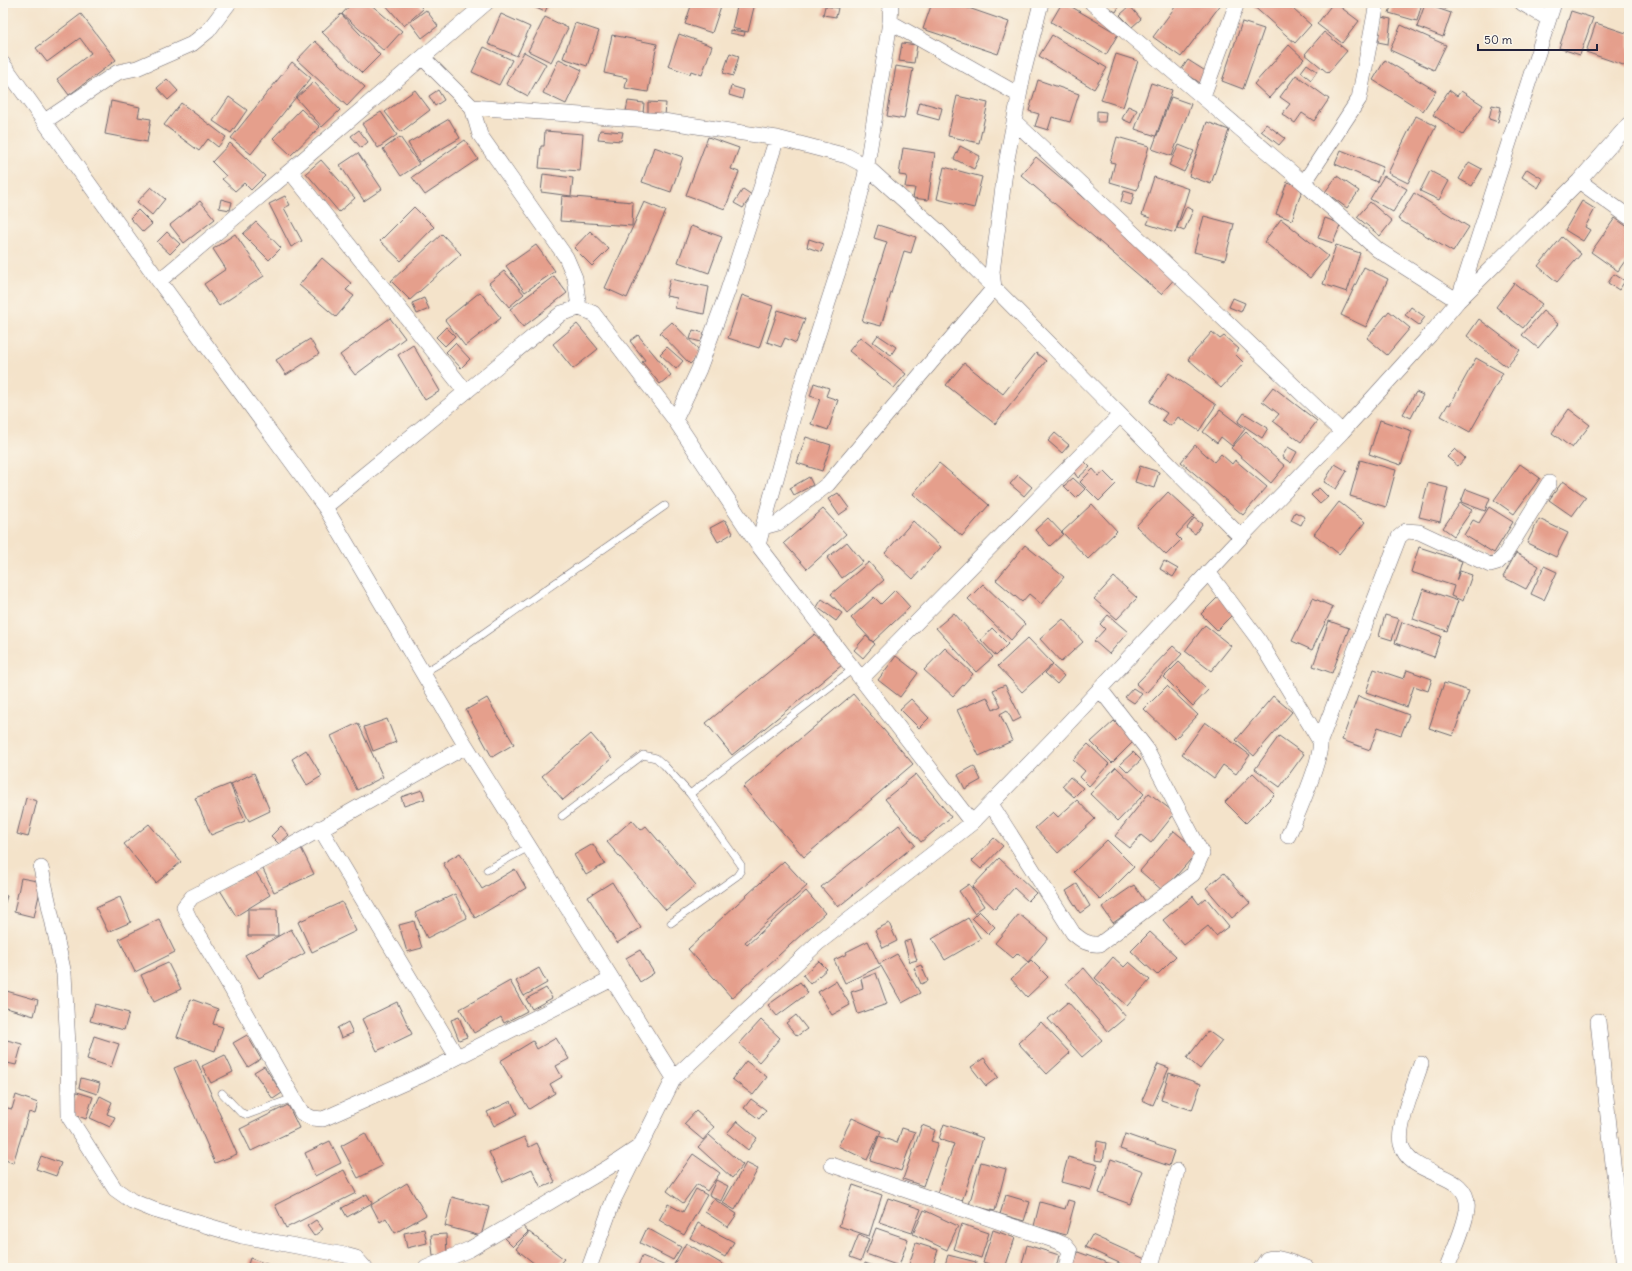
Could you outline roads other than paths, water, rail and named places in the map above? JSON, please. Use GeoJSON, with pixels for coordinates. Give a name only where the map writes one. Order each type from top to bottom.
{"type":"FeatureCollection","features":[{"type":"Feature","properties":{"kind":"street"},"geometry":{"type":"LineString","coordinates":[[45,121],[118,72],[137,68],[192,44],[208,31],[229,3]]}},
{"type":"Feature","properties":{"kind":"street"},"geometry":{"type":"LineString","coordinates":[[159,281],[486,3]]}},
{"type":"Feature","properties":{"kind":"street"},"geometry":{"type":"LineString","coordinates":[[758,545],[803,380],[849,238],[865,177],[890,22],[891,3]]}},
{"type":"Feature","properties":{"kind":"street"},"geometry":{"type":"LineString","coordinates":[[763,527],[778,523],[828,484],[994,288],[992,272],[1006,164],[1019,95],[1041,3]]}},
{"type":"Feature","properties":{"kind":"street"},"geometry":{"type":"LineString","coordinates":[[1092,3],[1203,96],[1378,250],[1458,301]]}},
{"type":"Feature","properties":{"kind":"street"},"geometry":{"type":"LineString","coordinates":[[1203,96],[1237,3]]}},
{"type":"Feature","properties":{"kind":"street"},"geometry":{"type":"LineString","coordinates":[[1304,184],[1359,99],[1377,3]]}},
{"type":"Feature","properties":{"kind":"street"},"geometry":{"type":"LineString","coordinates":[[1522,3],[1549,19]]}},
{"type":"Feature","properties":{"kind":"street"},"geometry":{"type":"LineString","coordinates":[[1458,301],[1554,3]]}},
{"type":"Feature","properties":{"kind":"street"},"geometry":{"type":"LineString","coordinates":[[890,22],[1019,95]]}},
{"type":"Feature","properties":{"kind":"street"},"geometry":{"type":"LineString","coordinates":[[423,58],[472,107],[480,135],[566,257],[575,278],[579,308]]}},
{"type":"Feature","properties":{"kind":"street"},"geometry":{"type":"LineString","coordinates":[[3,64],[159,281],[325,507],[466,746],[674,1078]]}},
{"type":"Feature","properties":{"kind":"street"},"geometry":{"type":"LineString","coordinates":[[472,107],[663,121],[777,138],[847,156],[866,166],[938,231],[1242,536]]}},
{"type":"Feature","properties":{"kind":"street"},"geometry":{"type":"LineString","coordinates":[[1014,121],[1173,270],[1342,432]]}},
{"type":"Feature","properties":{"kind":"street"},"geometry":{"type":"LineString","coordinates":[[588,1268],[613,1201],[674,1078],[818,943],[972,823],[1342,432],[1430,336],[1458,301],[1579,181],[1629,124]]}},
{"type":"Feature","properties":{"kind":"street"},"geometry":{"type":"LineString","coordinates":[[675,420],[699,369],[727,294],[777,138]]}},
{"type":"Feature","properties":{"kind":"street"},"geometry":{"type":"LineString","coordinates":[[290,171],[466,392]]}},
{"type":"Feature","properties":{"kind":"street"},"geometry":{"type":"LineString","coordinates":[[1579,181],[1629,217]]}},
{"type":"Feature","properties":{"kind":"street"},"geometry":{"type":"LineString","coordinates":[[325,507],[562,313],[579,308],[593,313],[675,420],[758,545],[972,823]]}},
{"type":"Feature","properties":{"kind":"street"},"geometry":{"type":"LineString","coordinates":[[857,674],[1120,415]]}},
{"type":"Feature","properties":{"kind":"street"},"geometry":{"type":"LineString","coordinates":[[1320,741],[1399,537],[1406,531],[1419,532],[1490,565],[1497,563],[1504,556],[1549,483]]}},
{"type":"Feature","properties":{"kind":"street"},"geometry":{"type":"LineString","coordinates":[[1208,572],[1258,639],[1320,741],[1321,749],[1316,765],[1288,836]]}},
{"type":"Feature","properties":{"kind":"street"},"geometry":{"type":"LineString","coordinates":[[991,804],[1073,933],[1083,942],[1092,945],[1100,944],[1193,874],[1202,854],[1146,748],[1100,689]]}},
{"type":"Feature","properties":{"kind":"street"},"geometry":{"type":"LineString","coordinates":[[466,746],[287,848],[192,897],[184,907],[190,920],[223,974],[302,1113],[312,1118],[323,1119],[420,1076],[612,979]]}},
{"type":"Feature","properties":{"kind":"street"},"geometry":{"type":"LineString","coordinates":[[320,828],[457,1057]]}},
{"type":"Feature","properties":{"kind":"street"},"geometry":{"type":"LineString","coordinates":[[41,868],[64,974],[68,1045],[69,1117],[115,1189],[132,1201],[154,1210],[242,1236],[345,1254],[356,1258],[365,1268]]}},
{"type":"Feature","properties":{"kind":"street"},"geometry":{"type":"LineString","coordinates":[[1598,1021],[1624,1268]]}},
{"type":"Feature","properties":{"kind":"street"},"geometry":{"type":"LineString","coordinates":[[1421,1064],[1401,1129],[1401,1143],[1405,1155],[1413,1162],[1425,1170],[1460,1186],[1464,1194],[1467,1209],[1462,1230],[1447,1268]]}},
{"type":"Feature","properties":{"kind":"street"},"geometry":{"type":"LineString","coordinates":[[426,1268],[470,1249],[609,1167],[640,1147]]}},
{"type":"Feature","properties":{"kind":"street"},"geometry":{"type":"LineString","coordinates":[[832,1165],[1056,1241],[1065,1245],[1070,1251],[1066,1268]]}},
{"type":"Feature","properties":{"kind":"street"},"geometry":{"type":"LineString","coordinates":[[1148,1268],[1153,1259],[1177,1171]]}},
{"type":"Feature","properties":{"kind":"street"},"geometry":{"type":"LineString","coordinates":[[1261,1268],[1267,1259],[1278,1258],[1307,1268]]}},
{"type":"Feature","properties":{"kind":"lane"},"geometry":{"type":"LineString","coordinates":[[423,673],[445,660],[665,506]]}},
{"type":"Feature","properties":{"kind":"lane"},"geometry":{"type":"LineString","coordinates":[[690,794],[857,674]]}},
{"type":"Feature","properties":{"kind":"lane"},"geometry":{"type":"LineString","coordinates":[[562,816],[643,755],[656,758],[690,794],[741,865],[741,870],[737,876],[671,923]]}},
{"type":"Feature","properties":{"kind":"lane"},"geometry":{"type":"LineString","coordinates":[[487,870],[529,847]]}},
{"type":"Feature","properties":{"kind":"lane"},"geometry":{"type":"LineString","coordinates":[[222,1093],[240,1112],[247,1115],[293,1098]]}}]}
